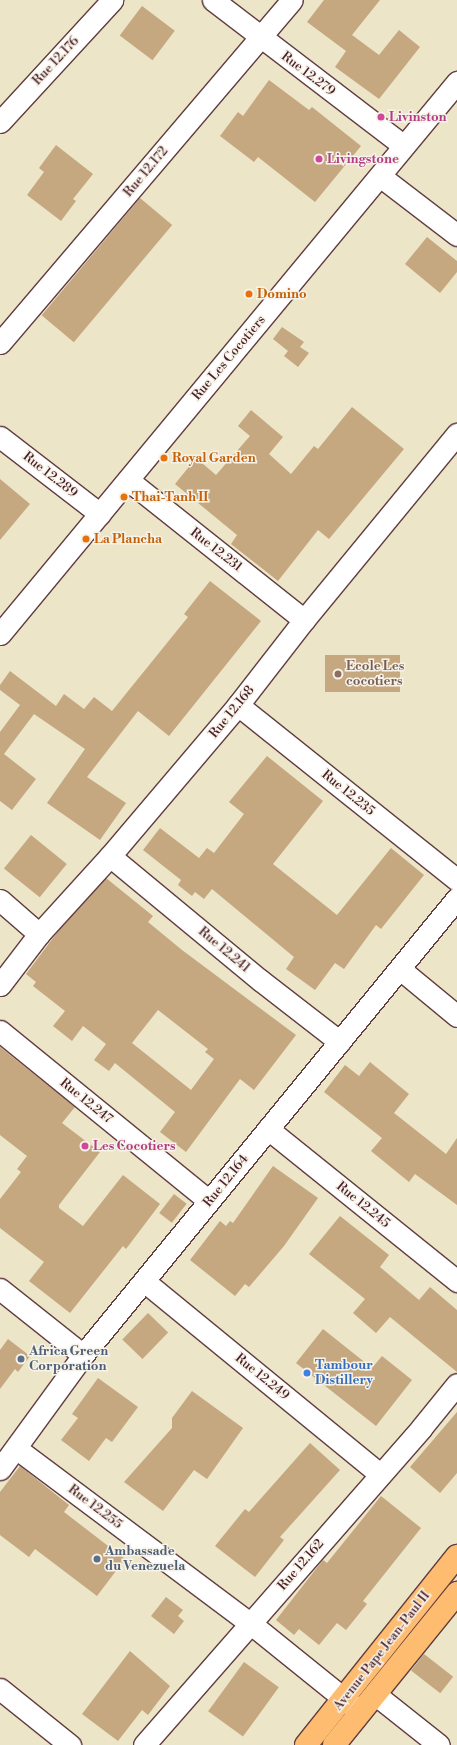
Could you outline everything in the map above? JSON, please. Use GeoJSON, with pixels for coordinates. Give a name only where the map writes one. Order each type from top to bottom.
{"type":"FeatureCollection","features":[{"type":"Feature","properties":{"kind":"main road","name":"Avenue Pape Jean-Paul II"},"geometry":{"type":"LineString","coordinates":[[334,1745],[352,1705],[457,1556]]}},
{"type":"Feature","properties":{"kind":"main road","name":"Avenue Pape Jean-Paul II"},"geometry":{"type":"LineString","coordinates":[[306,1745],[352,1705],[376,1695],[457,1593]]}},
{"type":"Feature","properties":{"kind":"street","name":"Rue 12.176"},"geometry":{"type":"LineString","coordinates":[[0,122],[112,0]]}},
{"type":"Feature","properties":{"kind":"street","name":"Rue 12.279"},"geometry":{"type":"LineString","coordinates":[[212,0],[404,146]]}},
{"type":"Feature","properties":{"kind":"street","name":"Rue 12.172"},"geometry":{"type":"LineString","coordinates":[[0,343],[292,0]]}},
{"type":"Feature","properties":{"kind":"street","name":"Rue Les Cocotiers"},"geometry":{"type":"LineString","coordinates":[[0,634],[457,82]]}},
{"type":"Feature","properties":{"kind":"street"},"geometry":{"type":"LineString","coordinates":[[380,176],[457,235]]}},
{"type":"Feature","properties":{"kind":"street","name":"Rue 12.168"},"geometry":{"type":"LineString","coordinates":[[0,985],[39,934],[110,856],[238,705],[304,620],[457,434]]}},
{"type":"Feature","properties":{"kind":"street","name":"Rue 12.289"},"geometry":{"type":"LineString","coordinates":[[0,437],[100,514]]}},
{"type":"Feature","properties":{"kind":"street","name":"Rue 12.231"},"geometry":{"type":"LineString","coordinates":[[128,480],[304,620]]}},
{"type":"Feature","properties":{"kind":"street","name":"Rue 12.235"},"geometry":{"type":"LineString","coordinates":[[238,705],[457,880]]}},
{"type":"Feature","properties":{"kind":"street","name":"Rue 12.241"},"geometry":{"type":"LineString","coordinates":[[110,856],[260,980],[340,1042]]}},
{"type":"Feature","properties":{"kind":"street","name":"Rue 12.164"},"geometry":{"type":"LineString","coordinates":[[0,1469],[17,1449],[83,1355],[457,898]]}},
{"type":"Feature","properties":{"kind":"street"},"geometry":{"type":"LineString","coordinates":[[0,900],[39,934]]}},
{"type":"Feature","properties":{"kind":"street"},"geometry":{"type":"LineString","coordinates":[[400,969],[457,1016]]}},
{"type":"Feature","properties":{"kind":"street","name":"Rue 12.247"},"geometry":{"type":"LineString","coordinates":[[0,1031],[209,1201]]}},
{"type":"Feature","properties":{"kind":"street","name":"Rue 12.245"},"geometry":{"type":"LineString","coordinates":[[268,1129],[457,1281]]}},
{"type":"Feature","properties":{"kind":"street","name":"Rue 12.249"},"geometry":{"type":"LineString","coordinates":[[144,1281],[380,1474]]}},
{"type":"Feature","properties":{"kind":"street"},"geometry":{"type":"LineString","coordinates":[[0,1289],[83,1355]]}},
{"type":"Feature","properties":{"kind":"street","name":"Rue 12.162"},"geometry":{"type":"LineString","coordinates":[[144,1745],[457,1384]]}},
{"type":"Feature","properties":{"kind":"street","name":"Rue 12.255"},"geometry":{"type":"LineString","coordinates":[[17,1449],[250,1623],[352,1705]]}},
{"type":"Feature","properties":{"kind":"street"},"geometry":{"type":"LineString","coordinates":[[0,1689],[70,1745]]}},
{"type":"Feature","properties":{"kind":"street"},"geometry":{"type":"LineString","coordinates":[[376,1695],[440,1745]]}},
{"type":"Feature","properties":{"kind":"building"},"geometry":{"type":"Polygon","coordinates":[[[324,0],[380,0],[352,35],[379,55],[399,30],[420,47],[379,99],[335,67],[346,51],[307,22],[324,0]]]}},
{"type":"Feature","properties":{"kind":"building"},"geometry":{"type":"Polygon","coordinates":[[[142,6],[175,31],[152,60],[120,36],[142,6]]]}},
{"type":"Feature","properties":{"kind":"building"},"geometry":{"type":"Polygon","coordinates":[[[269,80],[309,110],[312,107],[361,146],[315,202],[258,157],[254,162],[220,136],[238,112],[243,116],[269,80]]]}},
{"type":"Feature","properties":{"kind":"building"},"geometry":{"type":"Polygon","coordinates":[[[56,145],[93,174],[73,199],[76,201],[61,221],[27,195],[44,172],[39,168],[56,145]]]}},
{"type":"Feature","properties":{"kind":"building"},"geometry":{"type":"Polygon","coordinates":[[[140,198],[172,225],[74,342],[42,315],[140,198]]]}},
{"type":"Feature","properties":{"kind":"building"},"geometry":{"type":"Polygon","coordinates":[[[427,237],[457,261],[457,272],[440,293],[405,264],[427,237]]]}},
{"type":"Feature","properties":{"kind":"building"},"geometry":{"type":"Polygon","coordinates":[[[282,327],[304,342],[300,347],[309,353],[298,367],[284,356],[288,351],[273,339],[282,327]]]}},
{"type":"Feature","properties":{"kind":"building"},"geometry":{"type":"Polygon","coordinates":[[[352,407],[404,449],[329,539],[318,530],[278,581],[231,544],[237,535],[175,484],[196,458],[216,475],[250,436],[238,426],[251,410],[283,437],[269,454],[291,474],[314,446],[318,449],[352,407]]]}},
{"type":"Feature","properties":{"kind":"building"},"geometry":{"type":"Polygon","coordinates":[[[0,479],[30,504],[0,540],[0,479]]]}},
{"type":"Feature","properties":{"kind":"building"},"geometry":{"type":"Polygon","coordinates":[[[210,581],[261,621],[169,736],[138,711],[87,777],[126,803],[100,840],[47,803],[85,749],[34,714],[4,754],[36,779],[12,810],[0,801],[0,732],[20,705],[0,690],[0,685],[10,671],[56,706],[64,694],[84,709],[94,697],[112,711],[188,617],[184,614],[210,581]]]}},
{"type":"Feature","properties":{"kind":"building"},"geometry":{"type":"Polygon","coordinates":[[[325,655],[400,655],[400,692],[325,692],[325,655]]]}},
{"type":"Feature","properties":{"kind":"building"},"geometry":{"type":"Polygon","coordinates":[[[267,756],[323,801],[273,864],[337,915],[391,848],[424,875],[381,929],[376,925],[344,969],[335,963],[315,990],[286,969],[294,957],[212,889],[204,899],[195,892],[192,896],[178,885],[181,880],[143,850],[160,828],[199,858],[207,848],[214,853],[244,814],[229,802],[267,756]]]}},
{"type":"Feature","properties":{"kind":"building"},"geometry":{"type":"Polygon","coordinates":[[[31,835],[67,864],[40,897],[4,868],[31,835]]]}},
{"type":"Feature","properties":{"kind":"building"},"geometry":{"type":"Polygon","coordinates":[[[106,878],[153,916],[148,922],[182,950],[296,1035],[254,1090],[240,1079],[186,1152],[160,1132],[175,1112],[115,1063],[109,1071],[94,1060],[106,1044],[83,1026],[72,1041],[53,1026],[65,1011],[33,986],[36,982],[26,974],[62,926],[106,878]],[[158,1010],[132,1043],[191,1090],[214,1059],[205,1052],[208,1049],[158,1010]]]}},
{"type":"Feature","properties":{"kind":"building"},"geometry":{"type":"Polygon","coordinates":[[[0,1047],[75,1107],[62,1123],[100,1152],[59,1205],[59,1208],[83,1226],[123,1175],[160,1204],[126,1249],[123,1246],[70,1313],[29,1281],[44,1262],[0,1228],[0,1199],[21,1172],[17,1169],[27,1156],[0,1135],[0,1047]]]}},
{"type":"Feature","properties":{"kind":"building"},"geometry":{"type":"Polygon","coordinates":[[[370,1062],[409,1094],[394,1113],[446,1154],[457,1138],[457,1205],[415,1174],[409,1182],[371,1151],[382,1138],[324,1092],[345,1065],[359,1076],[370,1062]]]}},
{"type":"Feature","properties":{"kind":"building"},"geometry":{"type":"Polygon","coordinates":[[[273,1166],[318,1198],[284,1246],[249,1287],[245,1284],[235,1296],[190,1260],[220,1221],[226,1226],[230,1221],[233,1223],[273,1166]]]}},
{"type":"Feature","properties":{"kind":"building"},"geometry":{"type":"Polygon","coordinates":[[[174,1194],[187,1204],[172,1223],[159,1213],[174,1194]]]}},
{"type":"Feature","properties":{"kind":"building"},"geometry":{"type":"Polygon","coordinates":[[[340,1216],[389,1255],[380,1267],[419,1300],[430,1287],[457,1310],[457,1372],[390,1317],[376,1333],[353,1313],[365,1299],[309,1254],[340,1216]]]}},
{"type":"Feature","properties":{"kind":"building"},"geometry":{"type":"Polygon","coordinates":[[[148,1313],[168,1332],[142,1359],[122,1340],[148,1313]]]}},
{"type":"Feature","properties":{"kind":"building"},"geometry":{"type":"Polygon","coordinates":[[[323,1329],[372,1368],[382,1356],[412,1380],[376,1426],[296,1363],[323,1329]]]}},
{"type":"Feature","properties":{"kind":"building"},"geometry":{"type":"Polygon","coordinates":[[[8,1339],[30,1356],[18,1372],[15,1369],[0,1389],[0,1350],[8,1339]]]}},
{"type":"Feature","properties":{"kind":"building"},"geometry":{"type":"Polygon","coordinates":[[[98,1378],[138,1407],[112,1442],[106,1438],[89,1461],[61,1440],[78,1418],[72,1414],[98,1378]]]}},
{"type":"Feature","properties":{"kind":"building"},"geometry":{"type":"Polygon","coordinates":[[[192,1391],[243,1428],[207,1479],[194,1470],[163,1511],[124,1482],[172,1428],[172,1418],[192,1391]]]}},
{"type":"Feature","properties":{"kind":"building"},"geometry":{"type":"Polygon","coordinates":[[[457,1412],[457,1473],[440,1493],[410,1467],[457,1412]]]}},
{"type":"Feature","properties":{"kind":"building"},"geometry":{"type":"Polygon","coordinates":[[[310,1443],[340,1470],[280,1537],[284,1540],[255,1577],[215,1546],[245,1509],[249,1512],[310,1443]]]}},
{"type":"Feature","properties":{"kind":"building"},"geometry":{"type":"Polygon","coordinates":[[[20,1466],[69,1505],[64,1512],[125,1559],[97,1596],[35,1549],[29,1557],[0,1535],[0,1492],[20,1466]]]}},
{"type":"Feature","properties":{"kind":"building"},"geometry":{"type":"Polygon","coordinates":[[[381,1496],[421,1528],[363,1601],[367,1604],[346,1630],[337,1623],[319,1645],[299,1629],[294,1635],[276,1620],[323,1560],[327,1563],[381,1496]]]}},
{"type":"Feature","properties":{"kind":"building"},"geometry":{"type":"Polygon","coordinates":[[[166,1597],[183,1610],[178,1616],[184,1621],[174,1634],[151,1616],[166,1597]]]}},
{"type":"Feature","properties":{"kind":"building"},"geometry":{"type":"Polygon","coordinates":[[[130,1651],[170,1686],[148,1715],[142,1710],[118,1741],[82,1714],[130,1651]]]}},
{"type":"Feature","properties":{"kind":"building"},"geometry":{"type":"Polygon","coordinates":[[[424,1654],[453,1677],[440,1693],[411,1671],[424,1654]]]}},
{"type":"Feature","properties":{"kind":"building"},"geometry":{"type":"Polygon","coordinates":[[[244,1662],[279,1687],[243,1737],[208,1711],[244,1662]]]}},
{"type":"Feature","properties":{"kind":"place","name":"Livinston"},"geometry":{"type":"Point","coordinates":[381,117]}},
{"type":"Feature","properties":{"kind":"place","name":"Livingstone"},"geometry":{"type":"Point","coordinates":[319,159]}},
{"type":"Feature","properties":{"kind":"place","name":"Domino"},"geometry":{"type":"Point","coordinates":[249,294]}},
{"type":"Feature","properties":{"kind":"place","name":"Royal Garden"},"geometry":{"type":"Point","coordinates":[164,458]}},
{"type":"Feature","properties":{"kind":"place","name":"Thai-Tanh II"},"geometry":{"type":"Point","coordinates":[124,497]}},
{"type":"Feature","properties":{"kind":"place","name":"La Plancha"},"geometry":{"type":"Point","coordinates":[86,539]}},
{"type":"Feature","properties":{"kind":"place","name":"Ecole Les cocotiers"},"geometry":{"type":"Point","coordinates":[338,674]}},
{"type":"Feature","properties":{"kind":"place","name":"Les Cocotiers"},"geometry":{"type":"Point","coordinates":[85,1146]}},
{"type":"Feature","properties":{"kind":"place","name":"Africa Green Corporation"},"geometry":{"type":"Point","coordinates":[21,1359]}},
{"type":"Feature","properties":{"kind":"place","name":"Tambour Distillery"},"geometry":{"type":"Point","coordinates":[307,1373]}},
{"type":"Feature","properties":{"kind":"place","name":"Ambassade du Venezuela"},"geometry":{"type":"Point","coordinates":[97,1559]}}]}
